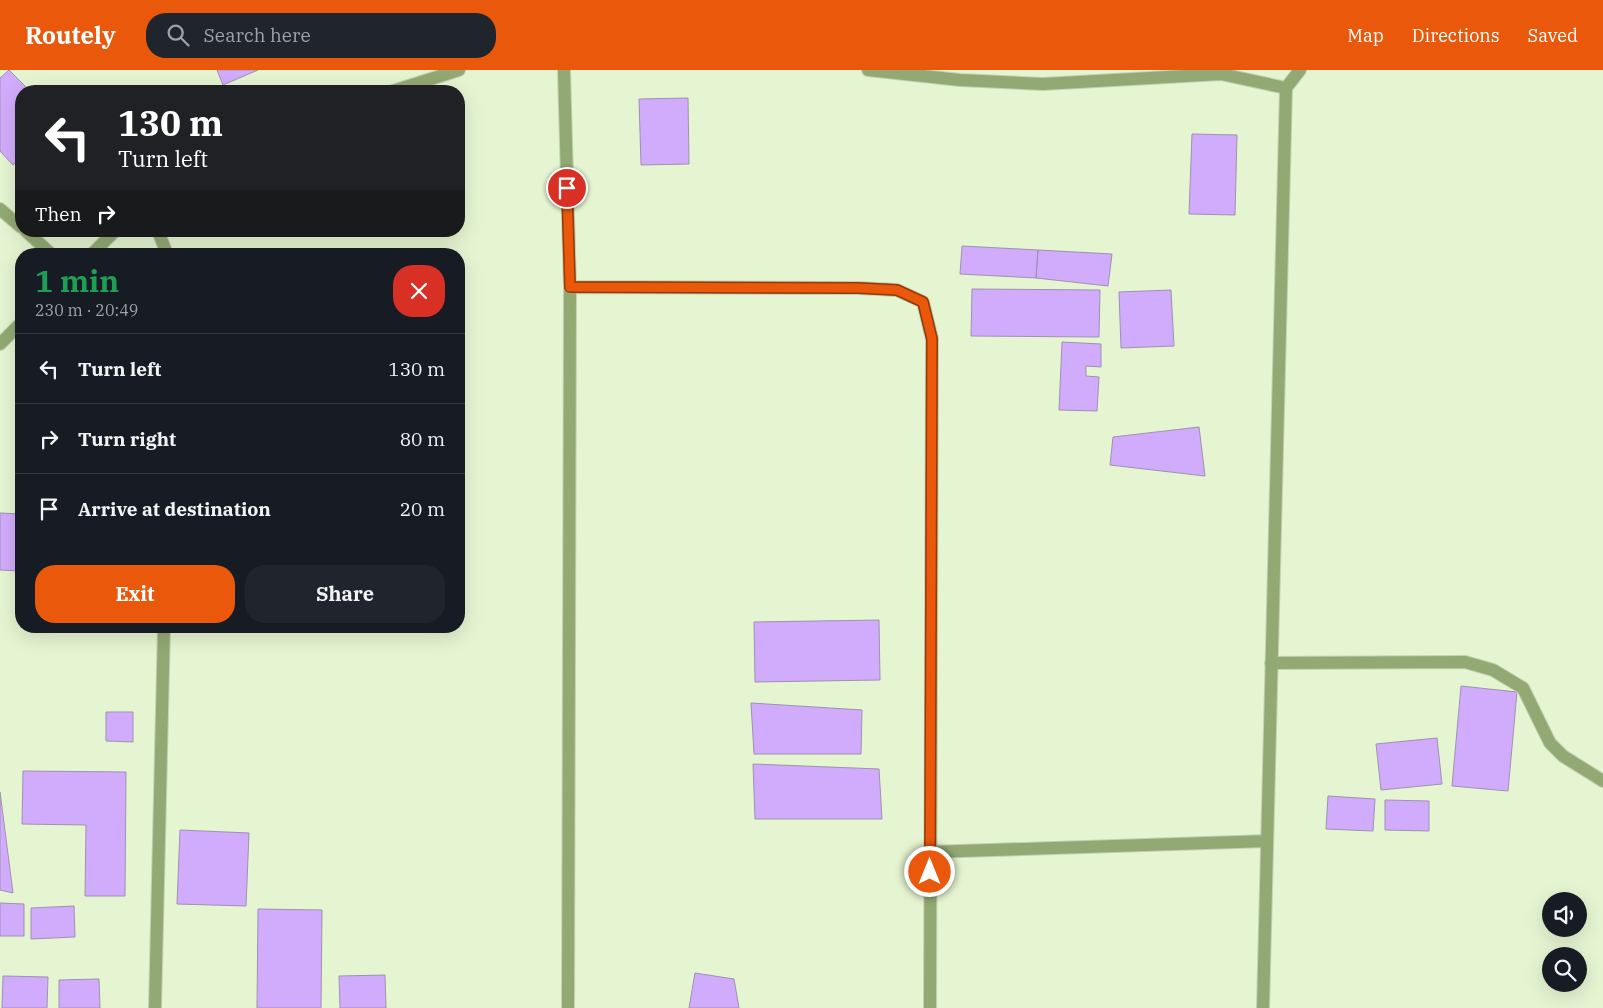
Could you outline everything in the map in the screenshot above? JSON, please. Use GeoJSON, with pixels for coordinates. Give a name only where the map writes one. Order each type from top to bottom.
{"type":"FeatureCollection","features":[{"type":"Feature","properties":{"kind":"street"},"geometry":{"type":"LineString","coordinates":[[412,85],[459,70]]}},
{"type":"Feature","properties":{"kind":"street"},"geometry":{"type":"LineString","coordinates":[[564,70],[570,287],[568,1008]]}},
{"type":"Feature","properties":{"kind":"street"},"geometry":{"type":"LineString","coordinates":[[868,70],[959,75],[1043,84],[1221,74],[1286,88]]}},
{"type":"Feature","properties":{"kind":"street"},"geometry":{"type":"LineString","coordinates":[[1263,1008],[1286,88],[1300,70]]}},
{"type":"Feature","properties":{"kind":"street"},"geometry":{"type":"LineString","coordinates":[[0,209],[15,223]]}},
{"type":"Feature","properties":{"kind":"street"},"geometry":{"type":"LineString","coordinates":[[33,237],[45,248]]}},
{"type":"Feature","properties":{"kind":"street"},"geometry":{"type":"LineString","coordinates":[[98,248],[109,237]]}},
{"type":"Feature","properties":{"kind":"street"},"geometry":{"type":"LineString","coordinates":[[570,287],[858,288],[897,290],[923,302],[932,339],[930,1008]]}},
{"type":"Feature","properties":{"kind":"street"},"geometry":{"type":"LineString","coordinates":[[0,344],[15,329]]}},
{"type":"Feature","properties":{"kind":"street"},"geometry":{"type":"LineString","coordinates":[[155,1008],[164,633]]}},
{"type":"Feature","properties":{"kind":"street"},"geometry":{"type":"LineString","coordinates":[[1271,663],[1465,662],[1493,670],[1524,688],[1550,743],[1563,756],[1603,781]]}},
{"type":"Feature","properties":{"kind":"street"},"geometry":{"type":"LineString","coordinates":[[930,852],[1267,841]]}},
{"type":"Feature","properties":{"kind":"building"},"geometry":{"type":"Polygon","coordinates":[[[9,70],[24,85],[15,85],[15,163],[13,165],[0,151],[0,78],[9,70]]]}},
{"type":"Feature","properties":{"kind":"building"},"geometry":{"type":"Polygon","coordinates":[[[217,70],[258,70],[223,85],[217,70]]]}},
{"type":"Feature","properties":{"kind":"building"},"geometry":{"type":"Polygon","coordinates":[[[688,98],[689,164],[641,165],[639,99],[688,98]]]}},
{"type":"Feature","properties":{"kind":"building"},"geometry":{"type":"Polygon","coordinates":[[[1192,134],[1237,135],[1235,215],[1189,214],[1192,134]]]}},
{"type":"Feature","properties":{"kind":"building"},"geometry":{"type":"Polygon","coordinates":[[[962,246],[1038,250],[1036,278],[960,274],[962,246]]]}},
{"type":"Feature","properties":{"kind":"building"},"geometry":{"type":"Polygon","coordinates":[[[1038,250],[1112,254],[1108,286],[1036,278],[1038,250]]]}},
{"type":"Feature","properties":{"kind":"building"},"geometry":{"type":"Polygon","coordinates":[[[972,289],[1100,290],[1099,337],[971,336],[972,289]]]}},
{"type":"Feature","properties":{"kind":"building"},"geometry":{"type":"Polygon","coordinates":[[[1171,290],[1174,346],[1121,348],[1119,292],[1171,290]]]}},
{"type":"Feature","properties":{"kind":"building"},"geometry":{"type":"Polygon","coordinates":[[[1062,342],[1101,344],[1101,367],[1086,366],[1086,376],[1099,377],[1097,411],[1059,410],[1062,342]]]}},
{"type":"Feature","properties":{"kind":"building"},"geometry":{"type":"Polygon","coordinates":[[[1199,427],[1205,476],[1110,465],[1113,437],[1199,427]]]}},
{"type":"Feature","properties":{"kind":"building"},"geometry":{"type":"Polygon","coordinates":[[[0,513],[15,514],[15,571],[0,570],[0,513]]]}},
{"type":"Feature","properties":{"kind":"building"},"geometry":{"type":"Polygon","coordinates":[[[879,620],[880,680],[755,682],[754,622],[879,620]]]}},
{"type":"Feature","properties":{"kind":"building"},"geometry":{"type":"Polygon","coordinates":[[[1461,686],[1517,692],[1508,791],[1452,786],[1461,686]]]}},
{"type":"Feature","properties":{"kind":"building"},"geometry":{"type":"Polygon","coordinates":[[[751,703],[862,710],[861,754],[754,754],[751,703]]]}},
{"type":"Feature","properties":{"kind":"building"},"geometry":{"type":"Polygon","coordinates":[[[106,712],[133,712],[133,742],[106,741],[106,712]]]}},
{"type":"Feature","properties":{"kind":"building"},"geometry":{"type":"Polygon","coordinates":[[[1437,738],[1442,784],[1381,790],[1376,744],[1437,738]]]}},
{"type":"Feature","properties":{"kind":"building"},"geometry":{"type":"Polygon","coordinates":[[[753,764],[879,769],[882,819],[755,819],[753,764]]]}},
{"type":"Feature","properties":{"kind":"building"},"geometry":{"type":"Polygon","coordinates":[[[23,771],[126,772],[125,896],[85,896],[86,825],[22,824],[23,771]]]}},
{"type":"Feature","properties":{"kind":"building"},"geometry":{"type":"Polygon","coordinates":[[[0,792],[13,893],[0,890],[0,792]]]}},
{"type":"Feature","properties":{"kind":"building"},"geometry":{"type":"Polygon","coordinates":[[[1328,796],[1375,799],[1373,831],[1326,829],[1328,796]]]}},
{"type":"Feature","properties":{"kind":"building"},"geometry":{"type":"Polygon","coordinates":[[[1385,800],[1429,801],[1429,831],[1385,830],[1385,800]]]}},
{"type":"Feature","properties":{"kind":"building"},"geometry":{"type":"Polygon","coordinates":[[[180,830],[249,833],[246,906],[177,904],[180,830]]]}},
{"type":"Feature","properties":{"kind":"building"},"geometry":{"type":"Polygon","coordinates":[[[0,903],[24,904],[24,936],[0,936],[0,903]]]}},
{"type":"Feature","properties":{"kind":"building"},"geometry":{"type":"Polygon","coordinates":[[[74,906],[75,937],[31,939],[31,908],[74,906]]]}},
{"type":"Feature","properties":{"kind":"building"},"geometry":{"type":"Polygon","coordinates":[[[258,909],[322,910],[321,1008],[257,1008],[258,909]]]}},
{"type":"Feature","properties":{"kind":"building"},"geometry":{"type":"Polygon","coordinates":[[[695,973],[734,979],[739,1008],[689,1008],[695,973]]]}},
{"type":"Feature","properties":{"kind":"building"},"geometry":{"type":"Polygon","coordinates":[[[385,975],[386,1008],[340,1008],[339,976],[385,975]]]}},
{"type":"Feature","properties":{"kind":"building"},"geometry":{"type":"Polygon","coordinates":[[[3,976],[48,977],[47,1008],[2,1008],[3,976]]]}},
{"type":"Feature","properties":{"kind":"building"},"geometry":{"type":"Polygon","coordinates":[[[99,979],[100,1008],[59,1008],[59,980],[99,979]]]}},
{"type":"Feature","properties":{"kind":"route"},"geometry":{"type":"LineString","coordinates":[[567,188],[570,287],[858,288],[897,290],[923,302],[932,339],[930,872]]}}]}
